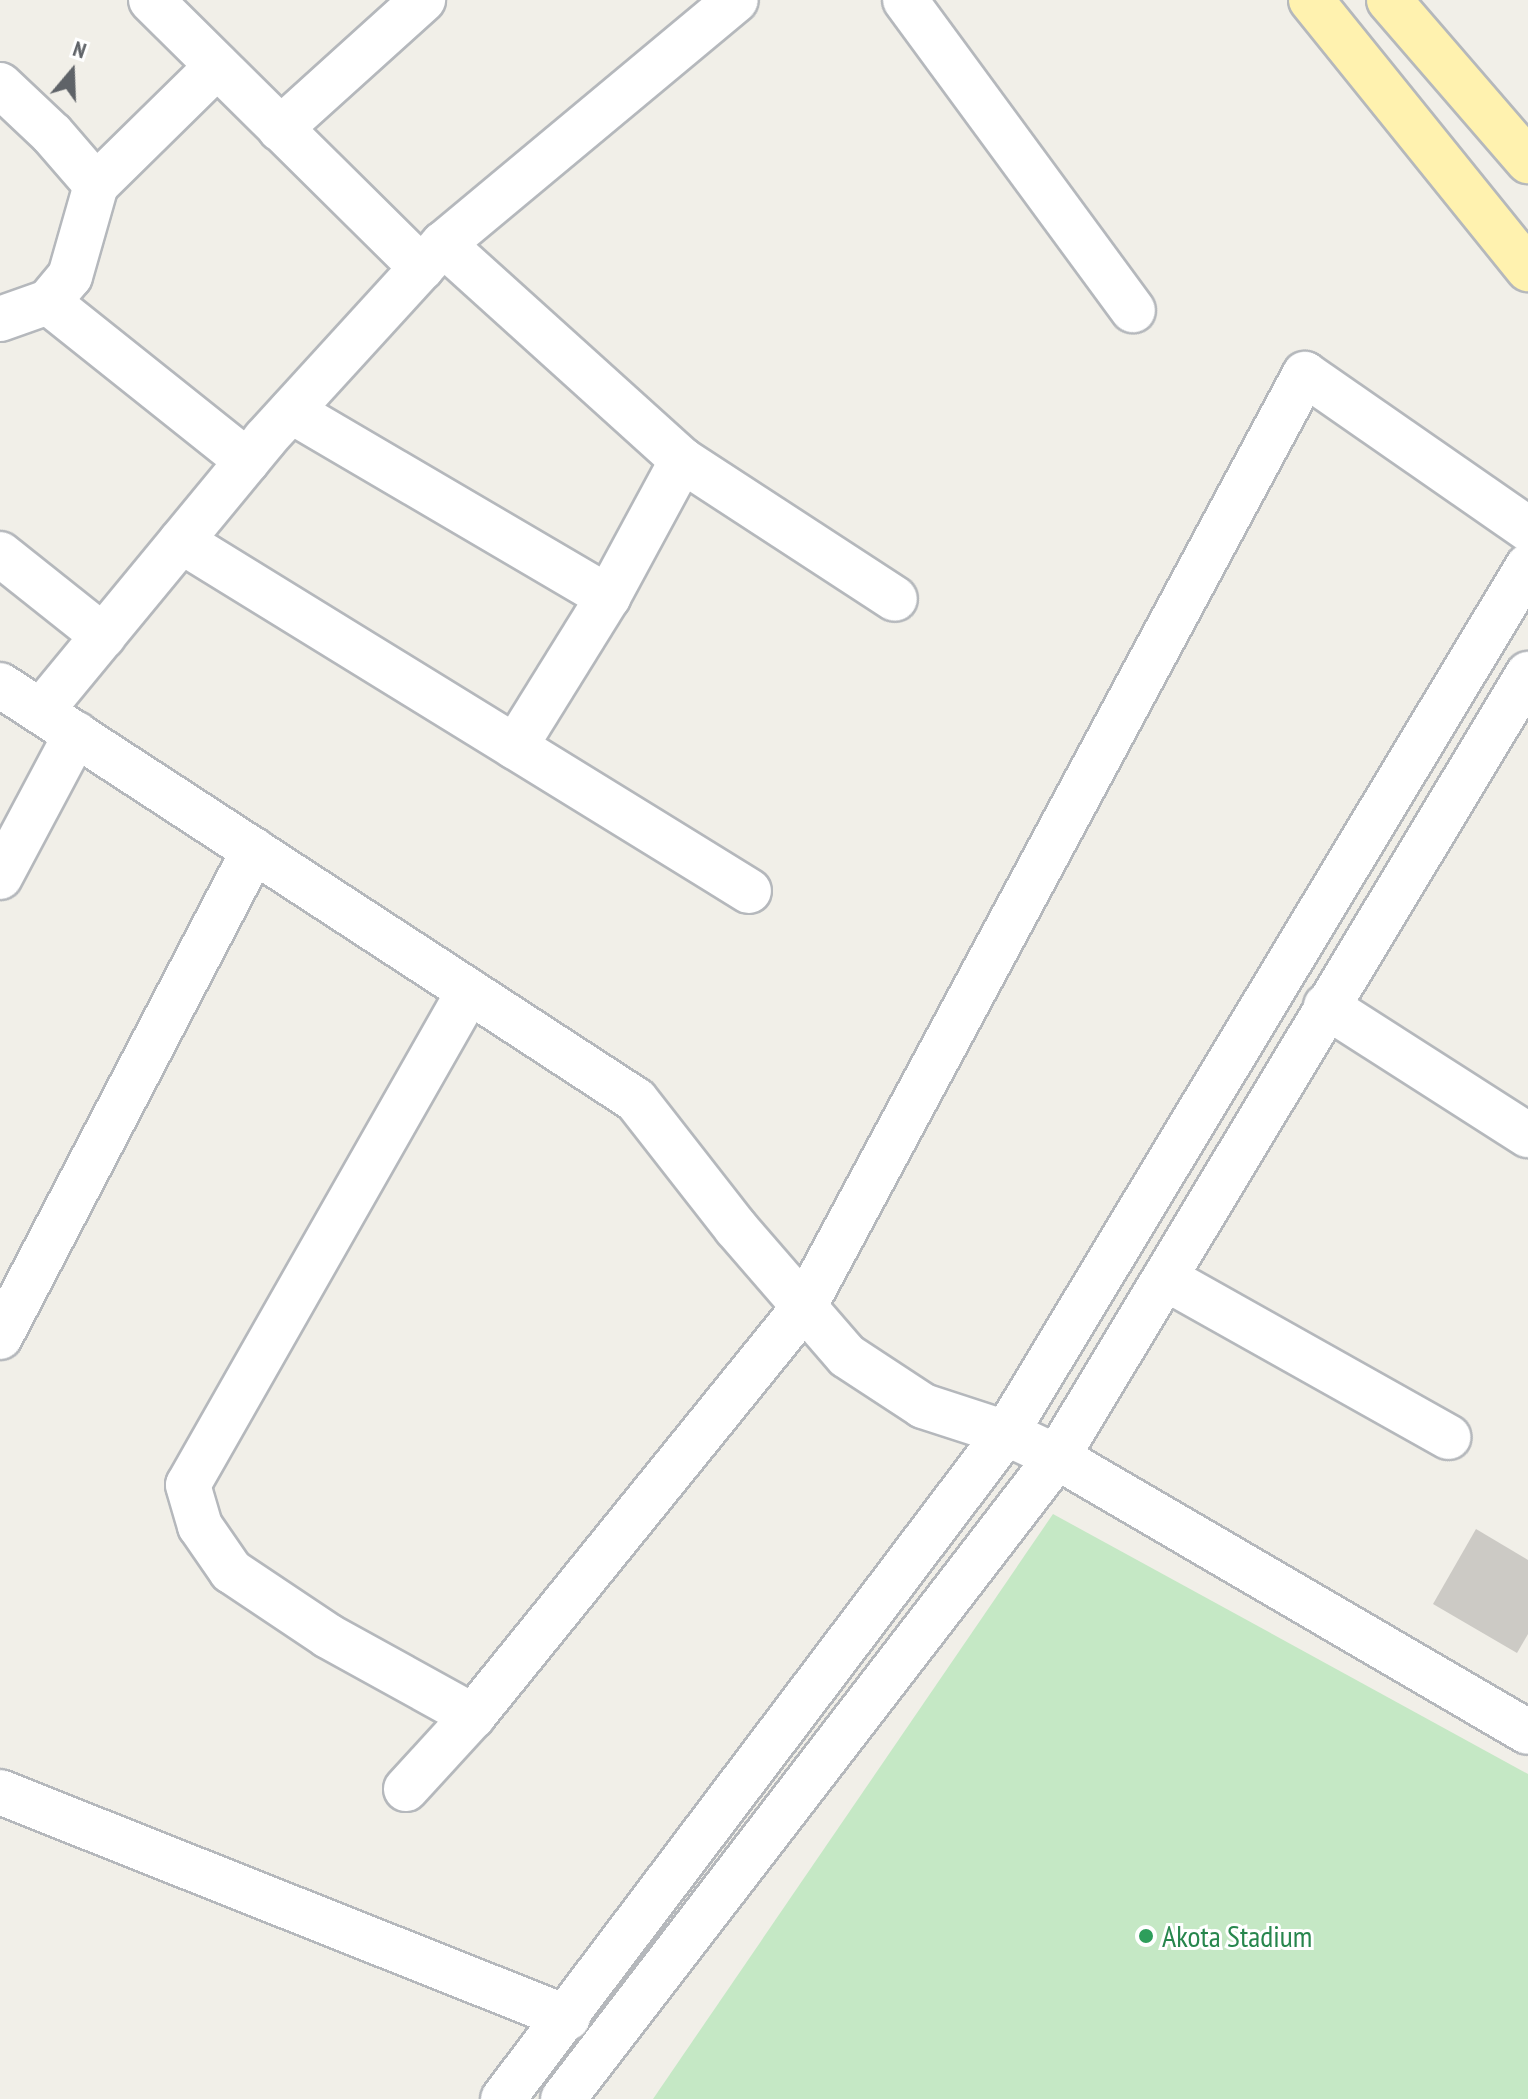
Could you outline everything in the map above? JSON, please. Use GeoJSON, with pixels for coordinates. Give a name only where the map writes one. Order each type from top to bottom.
{"type":"FeatureCollection","features":[{"type":"Feature","properties":{"kind":"main road"},"geometry":{"type":"LineString","coordinates":[[1311,0],[1528,269]]}},
{"type":"Feature","properties":{"kind":"main road"},"geometry":{"type":"LineString","coordinates":[[1389,0],[1528,161]]}},
{"type":"Feature","properties":{"kind":"street"},"geometry":{"type":"LineString","coordinates":[[151,0],[280,129],[682,460],[895,599]]}},
{"type":"Feature","properties":{"kind":"street"},"geometry":{"type":"LineString","coordinates":[[280,129],[423,0]]}},
{"type":"Feature","properties":{"kind":"street"},"geometry":{"type":"LineString","coordinates":[[0,877],[58,723],[103,636],[247,461],[432,256],[736,0]]}},
{"type":"Feature","properties":{"kind":"street"},"geometry":{"type":"LineString","coordinates":[[905,0],[1133,310]]}},
{"type":"Feature","properties":{"kind":"street"},"geometry":{"type":"LineString","coordinates":[[0,319],[48,302],[70,276],[96,185],[217,66]]}},
{"type":"Feature","properties":{"kind":"street"},"geometry":{"type":"LineString","coordinates":[[0,85],[52,134],[96,185]]}},
{"type":"Feature","properties":{"kind":"street"},"geometry":{"type":"LineString","coordinates":[[48,302],[247,461]]}},
{"type":"Feature","properties":{"kind":"street"},"geometry":{"type":"LineString","coordinates":[[406,1789],[473,1716],[804,1307],[1305,374],[1528,529]]}},
{"type":"Feature","properties":{"kind":"street"},"geometry":{"type":"LineString","coordinates":[[291,411],[608,597]]}},
{"type":"Feature","properties":{"kind":"street"},"geometry":{"type":"LineString","coordinates":[[515,747],[608,597],[682,460]]}},
{"type":"Feature","properties":{"kind":"street"},"geometry":{"type":"LineString","coordinates":[[181,541],[749,891]]}},
{"type":"Feature","properties":{"kind":"street"},"geometry":{"type":"LineString","coordinates":[[0,554],[103,636]]}},
{"type":"Feature","properties":{"kind":"street"},"geometry":{"type":"LineString","coordinates":[[503,2099],[568,2018],[1006,1433],[1528,566]]}},
{"type":"Feature","properties":{"kind":"street"},"geometry":{"type":"LineString","coordinates":[[563,2099],[1057,1457],[1528,674]]}},
{"type":"Feature","properties":{"kind":"street"},"geometry":{"type":"LineString","coordinates":[[0,685],[636,1100],[847,1356],[923,1406],[1006,1433],[1057,1457],[1528,1732]]}},
{"type":"Feature","properties":{"kind":"street"},"geometry":{"type":"LineString","coordinates":[[0,1337],[254,850]]}},
{"type":"Feature","properties":{"kind":"street"},"geometry":{"type":"LineString","coordinates":[[469,991],[188,1485],[200,1526],[231,1571],[328,1636],[473,1716]]}},
{"type":"Feature","properties":{"kind":"street"},"geometry":{"type":"LineString","coordinates":[[1326,1006],[1528,1135]]}},
{"type":"Feature","properties":{"kind":"street"},"geometry":{"type":"LineString","coordinates":[[1165,1278],[1448,1437]]}},
{"type":"Feature","properties":{"kind":"street"},"geometry":{"type":"LineString","coordinates":[[0,1792],[568,2018]]}},
{"type":"Feature","properties":{"kind":"green space","name":"Akota Stadium"},"geometry":{"type":"Polygon","coordinates":[[[1053,1514],[1528,1774],[1528,2099],[653,2099],[1053,1514]]]}},
{"type":"Feature","properties":{"kind":"building"},"geometry":{"type":"Polygon","coordinates":[[[1476,1529],[1528,1560],[1528,1634],[1517,1653],[1433,1604],[1476,1529]]]}},
{"type":"Feature","properties":{"kind":"place","name":"Akota Stadium"},"geometry":{"type":"Point","coordinates":[1146,1936]}}]}
